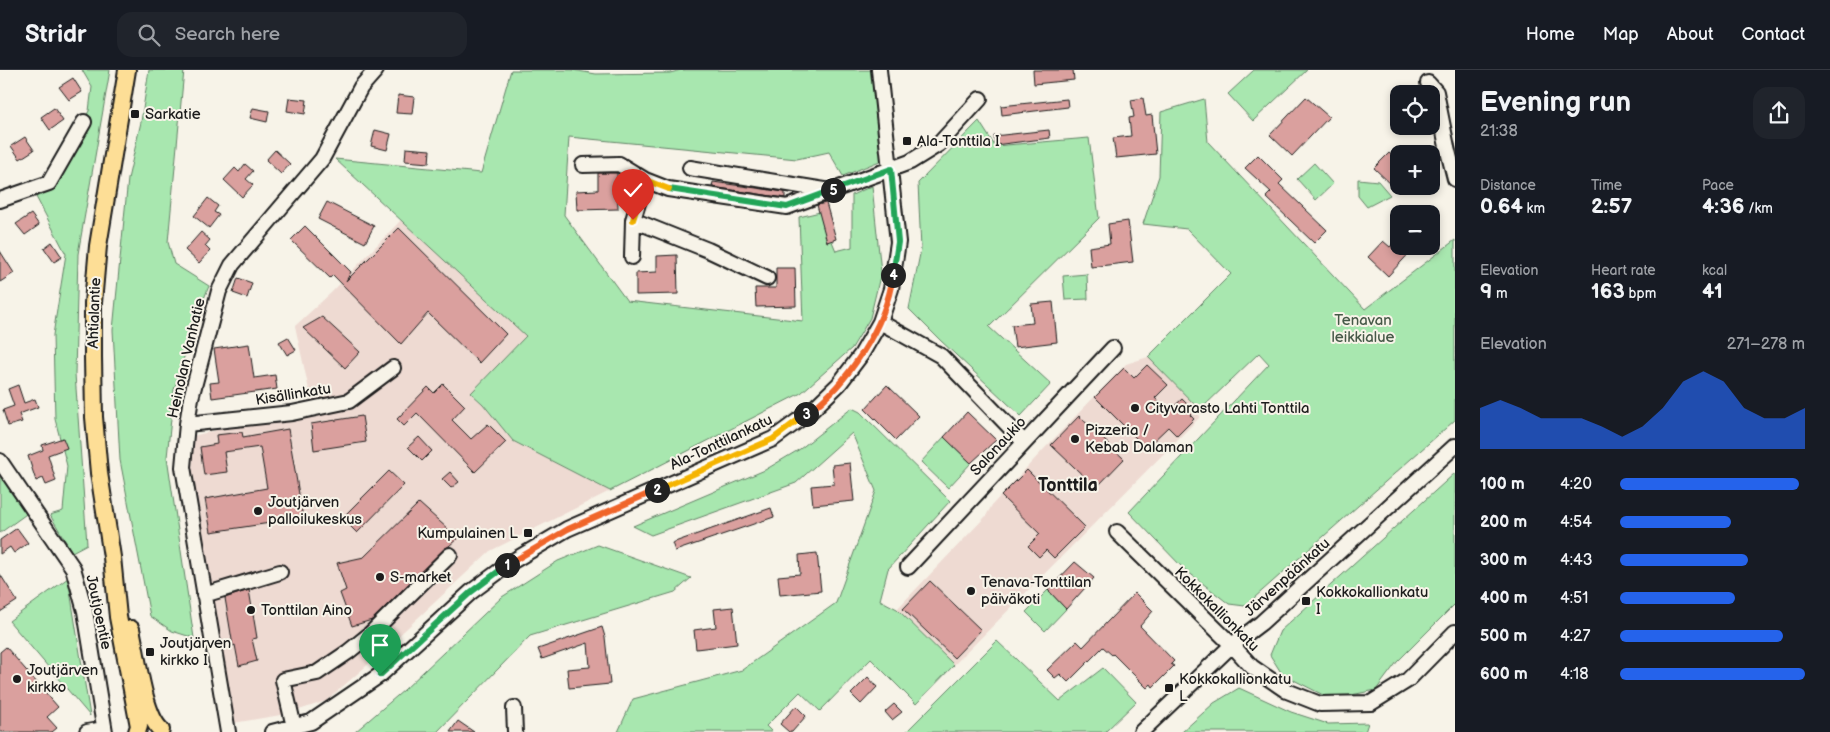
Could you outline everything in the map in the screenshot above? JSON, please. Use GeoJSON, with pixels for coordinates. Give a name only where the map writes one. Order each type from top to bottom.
{"type":"FeatureCollection","features":[{"type":"Feature","properties":{"kind":"main road","name":"Ahtialantie"},"geometry":{"type":"LineString","coordinates":[[127,70],[98,246],[93,303],[93,357],[99,473],[112,556],[118,617],[139,726],[137,732]]}},
{"type":"Feature","properties":{"kind":"main road","name":"Ahtialantie"},"geometry":{"type":"LineString","coordinates":[[112,556],[129,615],[146,702],[153,720],[163,731]]}},
{"type":"Feature","properties":{"kind":"main road"},"geometry":{"type":"LineString","coordinates":[[142,732],[150,729],[163,731]]}},
{"type":"Feature","properties":{"kind":"street","name":"Heinolan Vanhatie"},"geometry":{"type":"LineString","coordinates":[[228,732],[183,467],[187,424],[192,398],[217,300],[232,265],[322,159],[361,87],[376,70]]}},
{"type":"Feature","properties":{"kind":"street","name":"Ala-Tonttilankatu"},"geometry":{"type":"LineString","coordinates":[[272,732],[311,722],[380,675],[471,592],[513,561],[568,529],[773,439],[811,411],[839,384],[861,356],[880,322],[891,289],[898,242],[879,70]]}},
{"type":"Feature","properties":{"kind":"street"},"geometry":{"type":"LineString","coordinates":[[1428,83],[1436,92],[1446,147],[1455,179]]}},
{"type":"Feature","properties":{"kind":"street"},"geometry":{"type":"LineString","coordinates":[[583,165],[619,164],[645,180],[668,189],[787,207],[910,162],[939,144],[980,100]]}},
{"type":"Feature","properties":{"kind":"street"},"geometry":{"type":"LineString","coordinates":[[0,200],[49,183],[84,122]]}},
{"type":"Feature","properties":{"kind":"street"},"geometry":{"type":"LineString","coordinates":[[690,168],[831,191]]}},
{"type":"Feature","properties":{"kind":"street"},"geometry":{"type":"LineString","coordinates":[[632,257],[633,220],[645,180]]}},
{"type":"Feature","properties":{"kind":"street"},"geometry":{"type":"LineString","coordinates":[[633,220],[708,250],[767,278]]}},
{"type":"Feature","properties":{"kind":"street"},"geometry":{"type":"LineString","coordinates":[[880,322],[941,356],[1024,442]]}},
{"type":"Feature","properties":{"kind":"street","name":"Salonaukio"},"geometry":{"type":"LineString","coordinates":[[908,567],[1114,348]]}},
{"type":"Feature","properties":{"kind":"street","name":"Kisällinkatu"},"geometry":{"type":"LineString","coordinates":[[187,424],[292,413],[349,401],[393,368]]}},
{"type":"Feature","properties":{"kind":"street","name":"Järvenpäänkatu"},"geometry":{"type":"LineString","coordinates":[[1141,732],[1232,645],[1261,624],[1455,446]]}},
{"type":"Feature","properties":{"kind":"street","name":"Joutjoentie"},"geometry":{"type":"LineString","coordinates":[[0,461],[73,568],[85,611],[104,730]]}},
{"type":"Feature","properties":{"kind":"street","name":"Kokkokallionkatu"},"geometry":{"type":"LineString","coordinates":[[1117,532],[1252,667],[1288,691],[1320,704],[1371,703],[1408,680],[1455,632]]}},
{"type":"Feature","properties":{"kind":"street"},"geometry":{"type":"LineString","coordinates":[[294,727],[283,680],[316,673],[348,652],[369,635],[450,555]]}},
{"type":"Feature","properties":{"kind":"street"},"geometry":{"type":"LineString","coordinates":[[204,595],[280,572]]}},
{"type":"Feature","properties":{"kind":"street"},"geometry":{"type":"LineString","coordinates":[[514,708],[516,732]]}},
{"type":"Feature","properties":{"kind":"street"},"geometry":{"type":"LineString","coordinates":[[87,732],[104,730]]}},
{"type":"Feature","properties":{"kind":"shaded area"},"geometry":{"type":"Polygon","coordinates":[[[401,220],[527,336],[471,393],[483,404],[513,441],[610,491],[490,551],[326,701],[287,714],[233,723],[205,573],[192,474],[193,436],[233,426],[315,417],[295,326],[332,292],[401,220]]]}},
{"type":"Feature","properties":{"kind":"shaded area"},"geometry":{"type":"Polygon","coordinates":[[[1148,357],[1200,410],[1199,418],[954,665],[897,609],[986,516],[992,505],[1044,449],[1126,364],[1148,357]]]}},
{"type":"Feature","properties":{"kind":"green space"},"geometry":{"type":"Polygon","coordinates":[[[82,70],[110,70],[78,254],[75,374],[87,544],[72,552],[50,515],[63,511],[67,466],[55,419],[53,335],[66,254],[34,193],[58,185],[53,175],[89,111],[92,87],[82,70]]]}},
{"type":"Feature","properties":{"kind":"green space"},"geometry":{"type":"Polygon","coordinates":[[[149,70],[184,70],[168,242],[174,264],[209,286],[195,321],[174,390],[167,457],[194,638],[172,631],[150,616],[120,460],[113,330],[128,179],[141,122],[149,70]]]}},
{"type":"Feature","properties":{"kind":"green space"},"geometry":{"type":"Polygon","coordinates":[[[511,70],[572,70],[596,74],[670,73],[681,70],[871,70],[882,160],[843,176],[829,152],[797,159],[569,137],[564,215],[627,301],[803,321],[799,217],[820,212],[836,251],[852,247],[852,195],[872,186],[881,272],[870,318],[852,348],[801,393],[610,491],[513,441],[483,404],[471,393],[526,336],[335,159],[481,173],[511,70]]]}},
{"type":"Feature","properties":{"kind":"green space"},"geometry":{"type":"Polygon","coordinates":[[[1254,70],[1307,70],[1253,121],[1228,94],[1254,70]]]}},
{"type":"Feature","properties":{"kind":"green space","name":"Tenavan leikkialue"},"geometry":{"type":"Polygon","coordinates":[[[1204,99],[1208,142],[1365,309],[1435,255],[1440,255],[1440,252],[1455,240],[1455,420],[1245,606],[1229,604],[1183,568],[1129,512],[1269,364],[1259,353],[1200,410],[1148,357],[1231,274],[1187,229],[1143,224],[1159,176],[1161,112],[1204,99]]]}},
{"type":"Feature","properties":{"kind":"green space"},"geometry":{"type":"Polygon","coordinates":[[[979,121],[995,146],[1089,138],[1099,218],[989,327],[1051,384],[1021,416],[909,309],[921,249],[918,183],[979,121]]]}},
{"type":"Feature","properties":{"kind":"green space"},"geometry":{"type":"Polygon","coordinates":[[[1314,163],[1333,184],[1316,200],[1297,179],[1314,163]]]}},
{"type":"Feature","properties":{"kind":"green space"},"geometry":{"type":"Polygon","coordinates":[[[1358,179],[1378,181],[1390,195],[1367,207],[1358,196],[1358,179]]]}},
{"type":"Feature","properties":{"kind":"green space"},"geometry":{"type":"Polygon","coordinates":[[[1087,274],[1088,299],[1065,300],[1063,276],[1087,274]]]}},
{"type":"Feature","properties":{"kind":"green space"},"geometry":{"type":"Polygon","coordinates":[[[852,408],[860,412],[950,501],[888,569],[880,600],[897,609],[954,665],[916,704],[871,659],[820,711],[800,692],[766,726],[772,732],[618,732],[633,699],[742,670],[836,603],[876,491],[852,433],[796,483],[651,535],[633,526],[765,470],[800,449],[852,408]]]}},
{"type":"Feature","properties":{"kind":"green space"},"geometry":{"type":"Polygon","coordinates":[[[944,437],[971,463],[948,488],[921,462],[944,437]]]}},
{"type":"Feature","properties":{"kind":"green space"},"geometry":{"type":"Polygon","coordinates":[[[0,471],[29,512],[0,533],[0,471]]]}},
{"type":"Feature","properties":{"kind":"green space"},"geometry":{"type":"Polygon","coordinates":[[[1455,473],[1455,604],[1397,662],[1376,690],[1331,699],[1282,674],[1270,655],[1280,631],[1455,473]]]}},
{"type":"Feature","properties":{"kind":"green space"},"geometry":{"type":"Polygon","coordinates":[[[598,545],[691,578],[675,592],[530,636],[437,732],[355,732],[404,690],[502,597],[558,561],[598,545]]]}},
{"type":"Feature","properties":{"kind":"green space"},"geometry":{"type":"Polygon","coordinates":[[[68,578],[90,716],[9,621],[68,578]]]}},
{"type":"Feature","properties":{"kind":"green space"},"geometry":{"type":"Polygon","coordinates":[[[1048,590],[1066,609],[1045,631],[1026,612],[1048,590]]]}},
{"type":"Feature","properties":{"kind":"green space"},"geometry":{"type":"Polygon","coordinates":[[[997,641],[1060,701],[1103,668],[1136,702],[1105,732],[906,732],[997,641]]]}},
{"type":"Feature","properties":{"kind":"green space"},"geometry":{"type":"Polygon","coordinates":[[[1239,688],[1291,712],[1328,724],[1368,723],[1365,732],[1182,732],[1214,703],[1239,688]]]}},
{"type":"Feature","properties":{"kind":"building"},"geometry":{"type":"Polygon","coordinates":[[[1033,70],[1073,70],[1074,80],[1034,84],[1033,70]]]}},
{"type":"Feature","properties":{"kind":"building"},"geometry":{"type":"Polygon","coordinates":[[[73,78],[82,92],[69,100],[59,87],[73,78]]]}},
{"type":"Feature","properties":{"kind":"building"},"geometry":{"type":"Polygon","coordinates":[[[398,95],[414,97],[412,114],[396,113],[398,95]]]}},
{"type":"Feature","properties":{"kind":"building"},"geometry":{"type":"Polygon","coordinates":[[[1306,97],[1329,117],[1292,156],[1270,135],[1306,97]]]}},
{"type":"Feature","properties":{"kind":"building"},"geometry":{"type":"Polygon","coordinates":[[[289,98],[307,100],[305,114],[287,111],[289,98]]]}},
{"type":"Feature","properties":{"kind":"building"},"geometry":{"type":"Polygon","coordinates":[[[1143,98],[1146,116],[1152,115],[1156,154],[1116,158],[1113,138],[1131,136],[1129,118],[1134,117],[1131,100],[1143,98]]]}},
{"type":"Feature","properties":{"kind":"building"},"geometry":{"type":"Polygon","coordinates":[[[1067,99],[1068,107],[1002,115],[1001,106],[1067,99]]]}},
{"type":"Feature","properties":{"kind":"building"},"geometry":{"type":"Polygon","coordinates":[[[54,108],[63,121],[50,130],[41,117],[54,108]]]}},
{"type":"Feature","properties":{"kind":"building"},"geometry":{"type":"Polygon","coordinates":[[[253,108],[269,111],[267,122],[250,118],[253,108]]]}},
{"type":"Feature","properties":{"kind":"building"},"geometry":{"type":"Polygon","coordinates":[[[375,130],[391,134],[387,150],[371,146],[375,130]]]}},
{"type":"Feature","properties":{"kind":"building"},"geometry":{"type":"Polygon","coordinates":[[[1049,130],[1050,138],[995,145],[994,136],[1049,130]]]}},
{"type":"Feature","properties":{"kind":"building"},"geometry":{"type":"Polygon","coordinates":[[[25,137],[34,150],[20,159],[11,146],[25,137]]]}},
{"type":"Feature","properties":{"kind":"building"},"geometry":{"type":"Polygon","coordinates":[[[406,148],[430,150],[429,163],[405,161],[406,148]]]}},
{"type":"Feature","properties":{"kind":"building"},"geometry":{"type":"Polygon","coordinates":[[[275,150],[290,164],[281,174],[266,160],[275,150]]]}},
{"type":"Feature","properties":{"kind":"building"},"geometry":{"type":"Polygon","coordinates":[[[1390,154],[1390,183],[1374,168],[1390,154]]]}},
{"type":"Feature","properties":{"kind":"building"},"geometry":{"type":"Polygon","coordinates":[[[1258,155],[1283,180],[1279,184],[1327,230],[1314,243],[1266,197],[1271,192],[1245,168],[1258,155]]]}},
{"type":"Feature","properties":{"kind":"building"},"geometry":{"type":"Polygon","coordinates":[[[245,164],[253,171],[246,179],[253,185],[242,197],[224,180],[235,168],[239,172],[245,164]]]}},
{"type":"Feature","properties":{"kind":"building"},"geometry":{"type":"Polygon","coordinates":[[[598,173],[617,173],[618,209],[577,210],[576,191],[598,190],[598,173]]]}},
{"type":"Feature","properties":{"kind":"building"},"geometry":{"type":"Polygon","coordinates":[[[713,182],[785,192],[785,198],[712,187],[713,182]]]}},
{"type":"Feature","properties":{"kind":"building"},"geometry":{"type":"Polygon","coordinates":[[[208,198],[218,206],[214,212],[219,215],[209,228],[194,216],[208,198]]]}},
{"type":"Feature","properties":{"kind":"building"},"geometry":{"type":"Polygon","coordinates":[[[327,202],[374,226],[365,243],[318,219],[327,202]]]}},
{"type":"Feature","properties":{"kind":"building"},"geometry":{"type":"Polygon","coordinates":[[[826,203],[836,239],[827,242],[817,205],[826,203]]]}},
{"type":"Feature","properties":{"kind":"building"},"geometry":{"type":"Polygon","coordinates":[[[31,214],[39,225],[25,235],[16,224],[31,214]]]}},
{"type":"Feature","properties":{"kind":"building"},"geometry":{"type":"Polygon","coordinates":[[[1128,221],[1133,262],[1091,267],[1089,247],[1110,244],[1108,224],[1128,221]]]}},
{"type":"Feature","properties":{"kind":"building"},"geometry":{"type":"Polygon","coordinates":[[[305,226],[351,272],[346,281],[399,228],[506,334],[479,363],[428,313],[401,344],[333,275],[330,278],[291,240],[305,226]]]}},
{"type":"Feature","properties":{"kind":"building"},"geometry":{"type":"Polygon","coordinates":[[[201,232],[210,240],[205,246],[210,251],[199,263],[185,250],[201,232]]]}},
{"type":"Feature","properties":{"kind":"building"},"geometry":{"type":"Polygon","coordinates":[[[1383,241],[1390,247],[1390,255],[1408,255],[1388,276],[1368,257],[1383,241]]]}},
{"type":"Feature","properties":{"kind":"building"},"geometry":{"type":"Polygon","coordinates":[[[52,242],[62,257],[54,262],[44,248],[52,242]]]}},
{"type":"Feature","properties":{"kind":"building"},"geometry":{"type":"Polygon","coordinates":[[[0,251],[14,273],[0,282],[0,251]]]}},
{"type":"Feature","properties":{"kind":"building"},"geometry":{"type":"Polygon","coordinates":[[[677,255],[678,294],[636,295],[636,273],[657,272],[657,256],[677,255]]]}},
{"type":"Feature","properties":{"kind":"building"},"geometry":{"type":"Polygon","coordinates":[[[776,268],[795,268],[796,306],[756,307],[755,288],[776,288],[776,268]]]}},
{"type":"Feature","properties":{"kind":"building"},"geometry":{"type":"Polygon","coordinates":[[[238,278],[252,283],[247,298],[233,293],[238,278]]]}},
{"type":"Feature","properties":{"kind":"building"},"geometry":{"type":"Polygon","coordinates":[[[1053,302],[1057,342],[1015,347],[1012,325],[1033,323],[1031,304],[1053,302]]]}},
{"type":"Feature","properties":{"kind":"building"},"geometry":{"type":"Polygon","coordinates":[[[322,317],[360,352],[345,368],[303,328],[322,317]]]}},
{"type":"Feature","properties":{"kind":"building"},"geometry":{"type":"Polygon","coordinates":[[[288,337],[296,350],[287,355],[279,342],[288,337]]]}},
{"type":"Feature","properties":{"kind":"building"},"geometry":{"type":"Polygon","coordinates":[[[249,344],[254,378],[275,375],[277,389],[212,398],[210,383],[219,382],[214,349],[249,344]]]}},
{"type":"Feature","properties":{"kind":"building","name":"Cityvarasto Lahti Tonttila"},"geometry":{"type":"Polygon","coordinates":[[[1147,365],[1168,385],[1155,398],[1168,412],[1182,399],[1194,411],[1190,415],[1194,419],[1177,436],[1168,427],[1146,448],[1095,397],[1124,368],[1134,378],[1147,365]]]}},
{"type":"Feature","properties":{"kind":"building"},"geometry":{"type":"Polygon","coordinates":[[[443,384],[465,406],[452,420],[471,439],[488,424],[506,442],[475,472],[417,413],[404,426],[397,419],[428,387],[434,393],[443,384]]]}},
{"type":"Feature","properties":{"kind":"building"},"geometry":{"type":"Polygon","coordinates":[[[18,385],[24,403],[35,399],[38,407],[19,414],[22,422],[8,426],[3,410],[14,406],[8,389],[18,385]]]}},
{"type":"Feature","properties":{"kind":"building"},"geometry":{"type":"Polygon","coordinates":[[[887,385],[919,416],[896,440],[865,409],[887,385]]]}},
{"type":"Feature","properties":{"kind":"building"},"geometry":{"type":"Polygon","coordinates":[[[967,412],[996,440],[971,463],[944,437],[967,412]]]}},
{"type":"Feature","properties":{"kind":"building"},"geometry":{"type":"Polygon","coordinates":[[[362,416],[366,442],[314,450],[311,424],[362,416]]]}},
{"type":"Feature","properties":{"kind":"building"},"geometry":{"type":"Polygon","coordinates":[[[1079,416],[1124,459],[1096,488],[1051,445],[1079,416]]]}},
{"type":"Feature","properties":{"kind":"building"},"geometry":{"type":"Polygon","coordinates":[[[288,429],[303,518],[211,532],[205,499],[267,488],[260,447],[224,452],[227,472],[204,475],[200,447],[217,444],[216,435],[242,432],[243,437],[288,429]]]}},
{"type":"Feature","properties":{"kind":"building"},"geometry":{"type":"Polygon","coordinates":[[[419,437],[432,451],[422,461],[408,447],[419,437]]]}},
{"type":"Feature","properties":{"kind":"building"},"geometry":{"type":"Polygon","coordinates":[[[63,438],[67,448],[48,455],[56,481],[46,485],[43,478],[36,481],[28,456],[43,450],[42,445],[63,438]]]}},
{"type":"Feature","properties":{"kind":"building"},"geometry":{"type":"Polygon","coordinates":[[[850,463],[854,501],[813,505],[811,486],[834,484],[832,465],[850,463]]]}},
{"type":"Feature","properties":{"kind":"building"},"geometry":{"type":"Polygon","coordinates":[[[1027,470],[1085,527],[1054,558],[1046,550],[1039,557],[1028,546],[1040,534],[1001,496],[1027,470]]]}},
{"type":"Feature","properties":{"kind":"building"},"geometry":{"type":"Polygon","coordinates":[[[389,471],[404,485],[357,533],[342,518],[389,471]]]}},
{"type":"Feature","properties":{"kind":"building"},"geometry":{"type":"Polygon","coordinates":[[[450,472],[459,482],[451,488],[442,479],[450,472]]]}},
{"type":"Feature","properties":{"kind":"building","name":"S-market"},"geometry":{"type":"Polygon","coordinates":[[[419,503],[458,538],[444,549],[372,620],[352,626],[340,593],[346,590],[337,563],[364,557],[419,503]]]}},
{"type":"Feature","properties":{"kind":"building"},"geometry":{"type":"Polygon","coordinates":[[[771,508],[774,517],[675,551],[672,543],[771,508]]]}},
{"type":"Feature","properties":{"kind":"building"},"geometry":{"type":"Polygon","coordinates":[[[17,528],[28,543],[14,553],[10,547],[0,554],[0,540],[17,528]]]}},
{"type":"Feature","properties":{"kind":"building"},"geometry":{"type":"Polygon","coordinates":[[[817,553],[821,591],[780,595],[778,576],[800,574],[799,555],[817,553]]]}},
{"type":"Feature","properties":{"kind":"building"},"geometry":{"type":"Polygon","coordinates":[[[1075,562],[1094,578],[1066,609],[1048,590],[1075,562]]]}},
{"type":"Feature","properties":{"kind":"building"},"geometry":{"type":"Polygon","coordinates":[[[0,574],[17,601],[0,612],[0,574]]]}},
{"type":"Feature","properties":{"kind":"building"},"geometry":{"type":"Polygon","coordinates":[[[930,581],[981,630],[954,658],[903,609],[930,581]]]}},
{"type":"Feature","properties":{"kind":"building"},"geometry":{"type":"Polygon","coordinates":[[[249,590],[257,638],[252,639],[257,661],[239,666],[235,645],[233,646],[225,598],[249,590]]]}},
{"type":"Feature","properties":{"kind":"building"},"geometry":{"type":"Polygon","coordinates":[[[1135,593],[1153,611],[1140,626],[1174,661],[1171,664],[1174,666],[1153,687],[1151,684],[1147,688],[1113,654],[1103,647],[1068,682],[1060,674],[1055,678],[1047,670],[1077,641],[1083,647],[1135,593]]]}},
{"type":"Feature","properties":{"kind":"building"},"geometry":{"type":"Polygon","coordinates":[[[733,607],[737,644],[696,649],[694,630],[716,627],[714,609],[733,607]]]}},
{"type":"Feature","properties":{"kind":"building"},"geometry":{"type":"Polygon","coordinates":[[[602,627],[605,637],[610,684],[569,688],[567,669],[590,667],[588,643],[542,659],[538,649],[602,627]]]}},
{"type":"Feature","properties":{"kind":"building","name":"Joutjärven kirkko"},"geometry":{"type":"Polygon","coordinates":[[[6,647],[58,707],[47,717],[57,728],[52,732],[0,732],[0,652],[6,647]]]}},
{"type":"Feature","properties":{"kind":"building"},"geometry":{"type":"Polygon","coordinates":[[[868,677],[877,687],[861,704],[851,694],[868,677]]]}},
{"type":"Feature","properties":{"kind":"building"},"geometry":{"type":"Polygon","coordinates":[[[894,704],[902,712],[892,720],[885,712],[894,704]]]}},
{"type":"Feature","properties":{"kind":"building"},"geometry":{"type":"Polygon","coordinates":[[[796,706],[806,716],[792,732],[789,732],[780,724],[796,706]]]}},
{"type":"Feature","properties":{"kind":"building"},"geometry":{"type":"Polygon","coordinates":[[[458,721],[474,732],[450,732],[458,721]]]}},
{"type":"Feature","properties":{"kind":"place","name":"Sarkatie"},"geometry":{"type":"Point","coordinates":[135,114]}},
{"type":"Feature","properties":{"kind":"place","name":"Ala-Tonttila I"},"geometry":{"type":"Point","coordinates":[907,141]}},
{"type":"Feature","properties":{"kind":"place","name":"Cityvarasto Lahti Tonttila"},"geometry":{"type":"Point","coordinates":[1135,408]}},
{"type":"Feature","properties":{"kind":"place","name":"Pizzeria / Kebab Dalaman"},"geometry":{"type":"Point","coordinates":[1075,439]}},
{"type":"Feature","properties":{"kind":"place","name":"Joutjärven palloilukeskus"},"geometry":{"type":"Point","coordinates":[258,511]}},
{"type":"Feature","properties":{"kind":"place","name":"Kumpulainen L"},"geometry":{"type":"Point","coordinates":[528,533]}},
{"type":"Feature","properties":{"kind":"place","name":"S-market"},"geometry":{"type":"Point","coordinates":[380,577]}},
{"type":"Feature","properties":{"kind":"place","name":"Tenava-Tonttilan päiväkoti"},"geometry":{"type":"Point","coordinates":[971,591]}},
{"type":"Feature","properties":{"kind":"place","name":"Kokkokallionkatu I"},"geometry":{"type":"Point","coordinates":[1306,601]}},
{"type":"Feature","properties":{"kind":"place","name":"Tonttilan Aino"},"geometry":{"type":"Point","coordinates":[251,610]}},
{"type":"Feature","properties":{"kind":"place","name":"Joutjärven kirkko I"},"geometry":{"type":"Point","coordinates":[150,652]}},
{"type":"Feature","properties":{"kind":"place","name":"Joutjärven kirkko"},"geometry":{"type":"Point","coordinates":[17,679]}},
{"type":"Feature","properties":{"kind":"place","name":"Kokkokallionkatu L"},"geometry":{"type":"Point","coordinates":[1169,688]}},
{"type":"Feature","properties":{"kind":"district","name":"Tonttila"},"geometry":{"type":"Point","coordinates":[1068,485]}},
{"type":"Feature","properties":{"kind":"route"},"geometry":{"type":"LineString","coordinates":[[380,675],[426,631],[471,592],[513,561],[568,529],[773,439],[811,411],[839,384],[861,356],[880,322],[891,289],[898,242],[891,169],[787,207],[668,189],[645,180],[633,220]]}}]}
